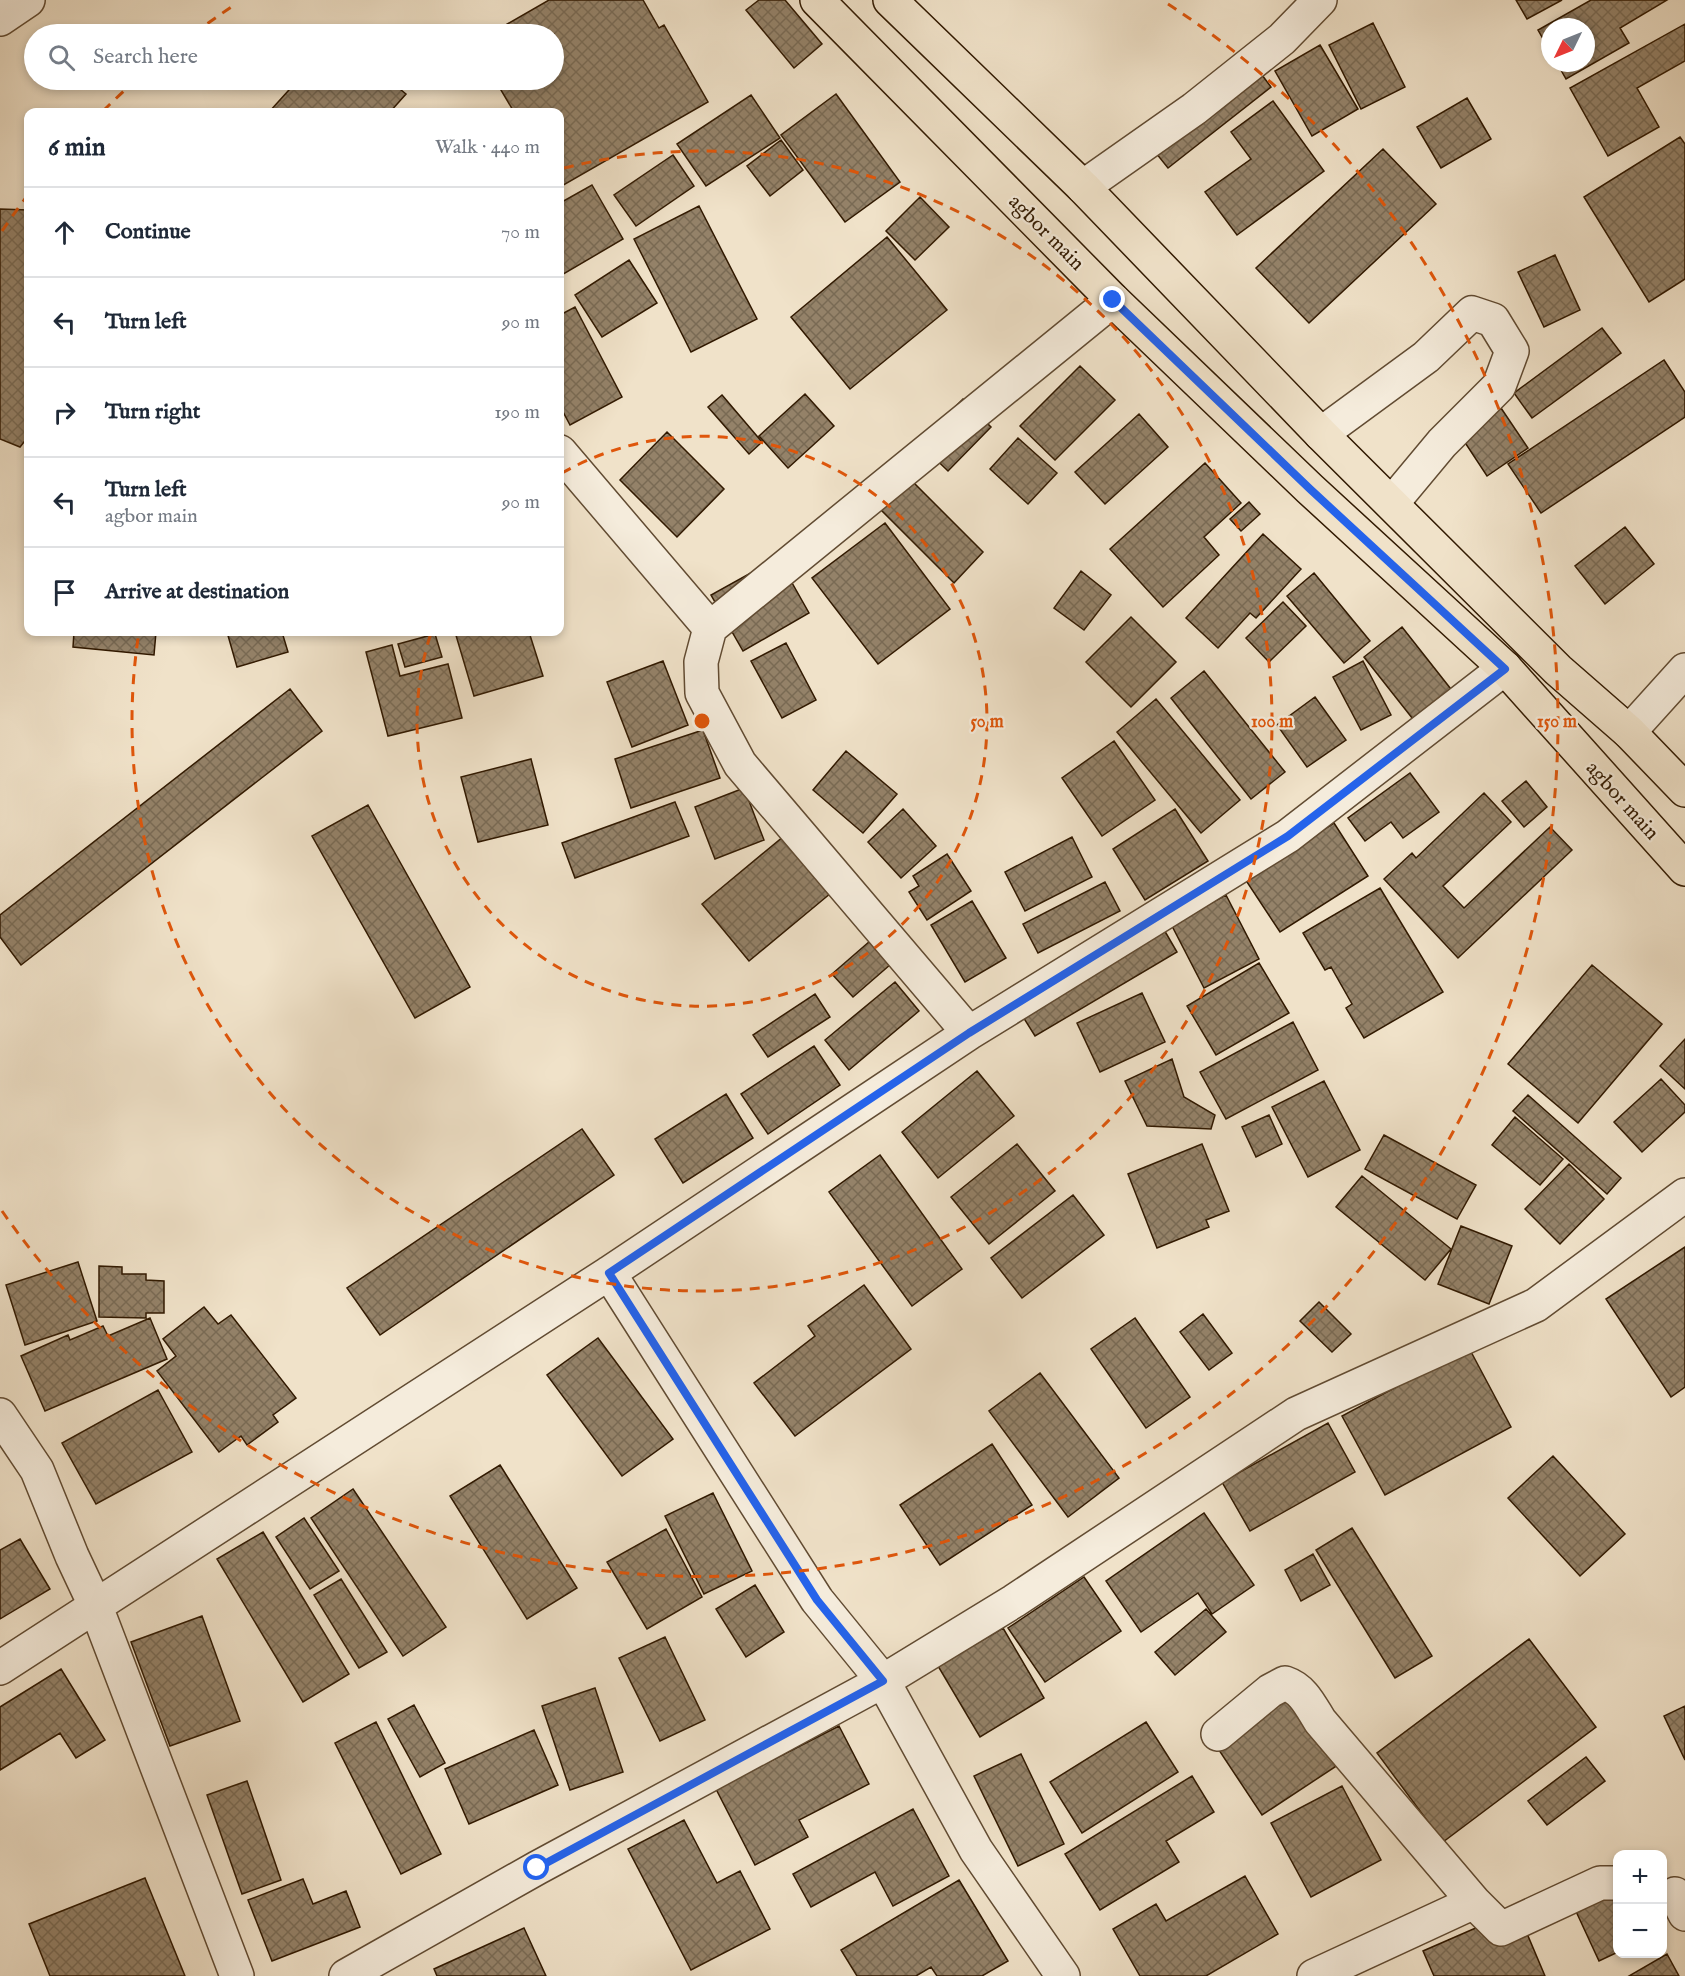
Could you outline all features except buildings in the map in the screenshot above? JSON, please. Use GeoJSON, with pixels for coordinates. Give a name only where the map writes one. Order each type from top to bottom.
{"type":"FeatureCollection","features":[{"type":"Feature","properties":{"kind":"main road","name":"agbor main"},"geometry":{"type":"LineString","coordinates":[[817,0],[1113,300],[1310,489],[1505,669],[1685,869]]}},
{"type":"Feature","properties":{"kind":"main road"},"geometry":{"type":"LineString","coordinates":[[890,0],[1083,187],[1321,434],[1558,670],[1629,732],[1685,790]]}},
{"type":"Feature","properties":{"kind":"street"},"geometry":{"type":"LineString","coordinates":[[0,20],[28,0]]}},
{"type":"Feature","properties":{"kind":"street"},"geometry":{"type":"LineString","coordinates":[[1083,187],[1194,109],[1282,39],[1320,0]]}},
{"type":"Feature","properties":{"kind":"street"},"geometry":{"type":"LineString","coordinates":[[969,1033],[740,764],[702,693],[700,662],[710,628],[1113,300]]}},
{"type":"Feature","properties":{"kind":"street"},"geometry":{"type":"LineString","coordinates":[[1321,434],[1426,357],[1472,313],[1493,320],[1512,351],[1499,386],[1442,443],[1392,503]]}},
{"type":"Feature","properties":{"kind":"street"},"geometry":{"type":"LineString","coordinates":[[564,457],[710,628]]}},
{"type":"Feature","properties":{"kind":"street"},"geometry":{"type":"LineString","coordinates":[[0,1668],[609,1273],[969,1033],[1288,836],[1505,669]]}},
{"type":"Feature","properties":{"kind":"street"},"geometry":{"type":"LineString","coordinates":[[1629,732],[1685,670]]}},
{"type":"Feature","properties":{"kind":"street"},"geometry":{"type":"LineString","coordinates":[[346,1976],[537,1868],[883,1681],[1014,1601],[1296,1414],[1536,1305],[1685,1195]]}},
{"type":"Feature","properties":{"kind":"street"},"geometry":{"type":"LineString","coordinates":[[609,1273],[817,1600],[883,1681],[976,1850],[1063,1976]]}},
{"type":"Feature","properties":{"kind":"street"},"geometry":{"type":"LineString","coordinates":[[0,1415],[37,1470],[72,1556],[96,1607],[237,1976]]}},
{"type":"Feature","properties":{"kind":"street"},"geometry":{"type":"LineString","coordinates":[[1218,1734],[1270,1691],[1285,1683],[1295,1687],[1305,1697],[1320,1720],[1474,1902],[1501,1929],[1600,1882],[1613,1883]]}},
{"type":"Feature","properties":{"kind":"street"},"geometry":{"type":"LineString","coordinates":[[1314,1976],[1474,1902]]}},
{"type":"Feature","properties":{"kind":"route"},"geometry":{"type":"LineString","coordinates":[[537,1868],[883,1681],[817,1600],[609,1273],[969,1033],[1288,836],[1505,669],[1310,489],[1113,300]]}}]}
